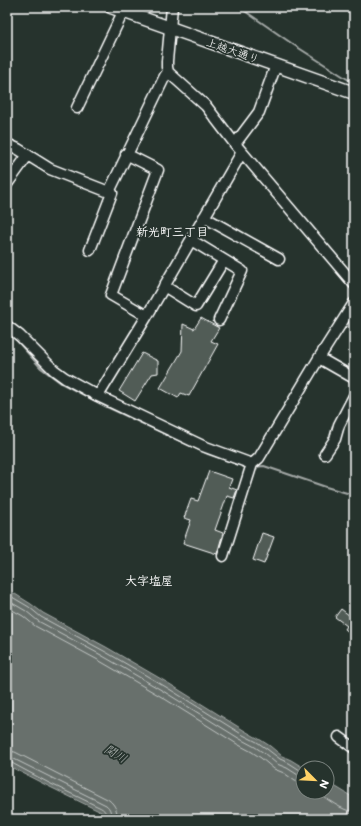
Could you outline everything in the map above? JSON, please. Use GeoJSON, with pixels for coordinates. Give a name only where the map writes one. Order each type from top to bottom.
{"type":"FeatureCollection","features":[{"type":"Feature","properties":{"kind":"main road","name":"上越大通り"},"geometry":{"type":"LineString","coordinates":[[111,7],[354,93]]}},
{"type":"Feature","properties":{"kind":"street"},"geometry":{"type":"LineString","coordinates":[[172,7],[167,61],[168,72],[206,106],[235,144],[354,284]]}},
{"type":"Feature","properties":{"kind":"street"},"geometry":{"type":"LineString","coordinates":[[77,108],[123,12]]}},
{"type":"Feature","properties":{"kind":"street"},"geometry":{"type":"LineString","coordinates":[[235,144],[259,112],[276,65]]}},
{"type":"Feature","properties":{"kind":"street"},"geometry":{"type":"LineString","coordinates":[[109,192],[126,154],[168,72]]}},
{"type":"Feature","properties":{"kind":"street"},"geometry":{"type":"LineString","coordinates":[[7,144],[50,169],[112,193],[90,250]]}},
{"type":"Feature","properties":{"kind":"street"},"geometry":{"type":"LineString","coordinates":[[98,396],[147,316],[242,152]]}},
{"type":"Feature","properties":{"kind":"street"},"geometry":{"type":"LineString","coordinates":[[126,154],[158,170],[110,295],[147,316]]}},
{"type":"Feature","properties":{"kind":"street"},"geometry":{"type":"LineString","coordinates":[[7,184],[28,155]]}},
{"type":"Feature","properties":{"kind":"street"},"geometry":{"type":"LineString","coordinates":[[204,217],[279,259]]}},
{"type":"Feature","properties":{"kind":"street"},"geometry":{"type":"LineString","coordinates":[[191,240],[242,271],[219,320]]}},
{"type":"Feature","properties":{"kind":"street"},"geometry":{"type":"LineString","coordinates":[[164,286],[196,306],[224,260]]}},
{"type":"Feature","properties":{"kind":"street"},"geometry":{"type":"LineString","coordinates":[[223,556],[252,464],[259,458],[354,303]]}},
{"type":"Feature","properties":{"kind":"street"},"geometry":{"type":"LineString","coordinates":[[7,326],[20,336],[54,370],[65,378],[98,396],[203,446],[252,464]]}},
{"type":"Feature","properties":{"kind":"street"},"geometry":{"type":"LineString","coordinates":[[319,358],[354,378]]}},
{"type":"Feature","properties":{"kind":"street"},"geometry":{"type":"LineString","coordinates":[[325,454],[335,439],[339,425],[354,396]]}},
{"type":"Feature","properties":{"kind":"water","name":"関川"},"geometry":{"type":"Polygon","coordinates":[[[7,589],[43,613],[168,683],[270,746],[282,756],[295,762],[295,800],[335,800],[335,786],[354,798],[354,819],[99,819],[102,816],[101,812],[7,765],[7,589]]]}},
{"type":"Feature","properties":{"kind":"building"},"geometry":{"type":"Polygon","coordinates":[[[201,318],[219,328],[211,341],[218,344],[189,396],[181,393],[178,398],[160,388],[182,351],[183,324],[194,329],[201,318]]]}},
{"type":"Feature","properties":{"kind":"building"},"geometry":{"type":"Polygon","coordinates":[[[142,353],[158,361],[158,373],[152,374],[135,401],[119,391],[142,353]]]}},
{"type":"Feature","properties":{"kind":"building"},"geometry":{"type":"Polygon","coordinates":[[[209,471],[232,479],[229,487],[237,490],[234,498],[227,496],[215,530],[223,533],[217,554],[183,543],[191,520],[184,518],[191,499],[198,501],[209,471]]]}},
{"type":"Feature","properties":{"kind":"building"},"geometry":{"type":"Polygon","coordinates":[[[262,533],[274,537],[264,564],[253,560],[262,533]]]}},
{"type":"Feature","properties":{"kind":"building"},"geometry":{"type":"Polygon","coordinates":[[[341,609],[354,619],[354,636],[345,629],[347,626],[335,617],[341,609]]]}},
{"type":"Feature","properties":{"kind":"waterway"},"geometry":{"type":"LineString","coordinates":[[239,7],[294,45],[352,82],[354,86]]}},
{"type":"Feature","properties":{"kind":"waterway"},"geometry":{"type":"LineString","coordinates":[[11,335],[41,368],[61,383],[107,407],[208,454],[248,468]]}},
{"type":"Feature","properties":{"kind":"waterway"},"geometry":{"type":"LineString","coordinates":[[254,467],[264,466],[354,495]]}},
{"type":"Feature","properties":{"kind":"district","name":"新光町三丁目"},"geometry":{"type":"Point","coordinates":[172,231]}},
{"type":"Feature","properties":{"kind":"district","name":"大字塩屋"},"geometry":{"type":"Point","coordinates":[149,580]}}]}
